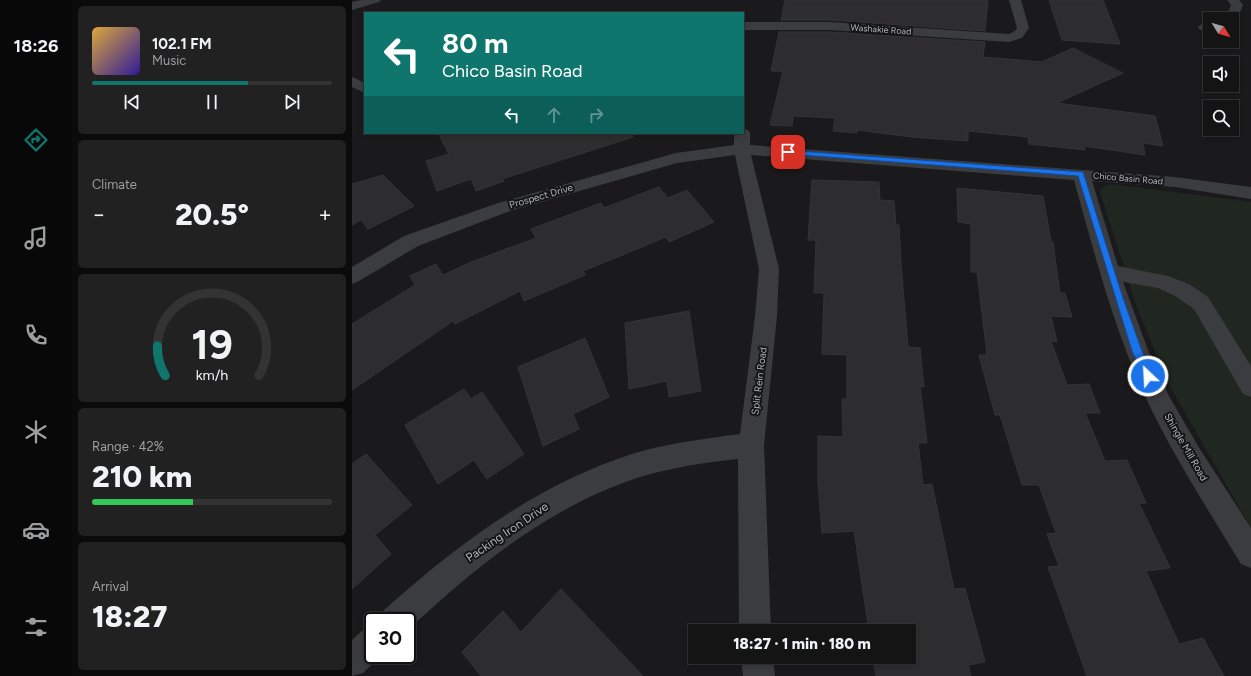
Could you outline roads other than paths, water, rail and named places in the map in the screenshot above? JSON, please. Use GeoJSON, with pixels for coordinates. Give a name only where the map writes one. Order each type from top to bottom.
{"type":"FeatureCollection","features":[{"type":"Feature","properties":{"kind":"street"},"geometry":{"type":"LineString","coordinates":[[352,6],[375,0]]}},
{"type":"Feature","properties":{"kind":"street","name":"Washakie Road"},"geometry":{"type":"LineString","coordinates":[[744,26],[830,26],[1009,38],[1018,36],[1022,32],[1023,28],[1015,0]]}},
{"type":"Feature","properties":{"kind":"street"},"geometry":{"type":"LineString","coordinates":[[1234,0],[1237,5],[1234,12]]}},
{"type":"Feature","properties":{"kind":"street"},"geometry":{"type":"LineString","coordinates":[[352,81],[364,88]]}},
{"type":"Feature","properties":{"kind":"street","name":"Chico Basin Road"},"geometry":{"type":"LineString","coordinates":[[742,141],[1175,182],[1251,193]]}},
{"type":"Feature","properties":{"kind":"street","name":"Prospect Drive"},"geometry":{"type":"LineString","coordinates":[[352,276],[411,241],[504,207],[676,158],[742,141]]}},
{"type":"Feature","properties":{"kind":"street","name":"Split Rein Road"},"geometry":{"type":"LineString","coordinates":[[742,141],[769,269],[766,316],[752,445],[751,504],[755,624]]}},
{"type":"Feature","properties":{"kind":"street","name":"Shingle Mill Road"},"geometry":{"type":"LineString","coordinates":[[1081,174],[1110,272],[1137,351],[1172,425],[1251,554]]}},
{"type":"Feature","properties":{"kind":"street"},"geometry":{"type":"LineString","coordinates":[[1110,272],[1161,281],[1182,290],[1201,303],[1251,387]]}},
{"type":"Feature","properties":{"kind":"street","name":"Packing Iron Drive"},"geometry":{"type":"LineString","coordinates":[[405,612],[460,562],[506,529],[557,499],[595,481],[633,467],[663,459],[752,445]]}},
{"type":"Feature","properties":{"kind":"street"},"geometry":{"type":"LineString","coordinates":[[352,662],[364,651]]}},
{"type":"Feature","properties":{"kind":"street"},"geometry":{"type":"LineString","coordinates":[[758,664],[759,676]]}}]}
